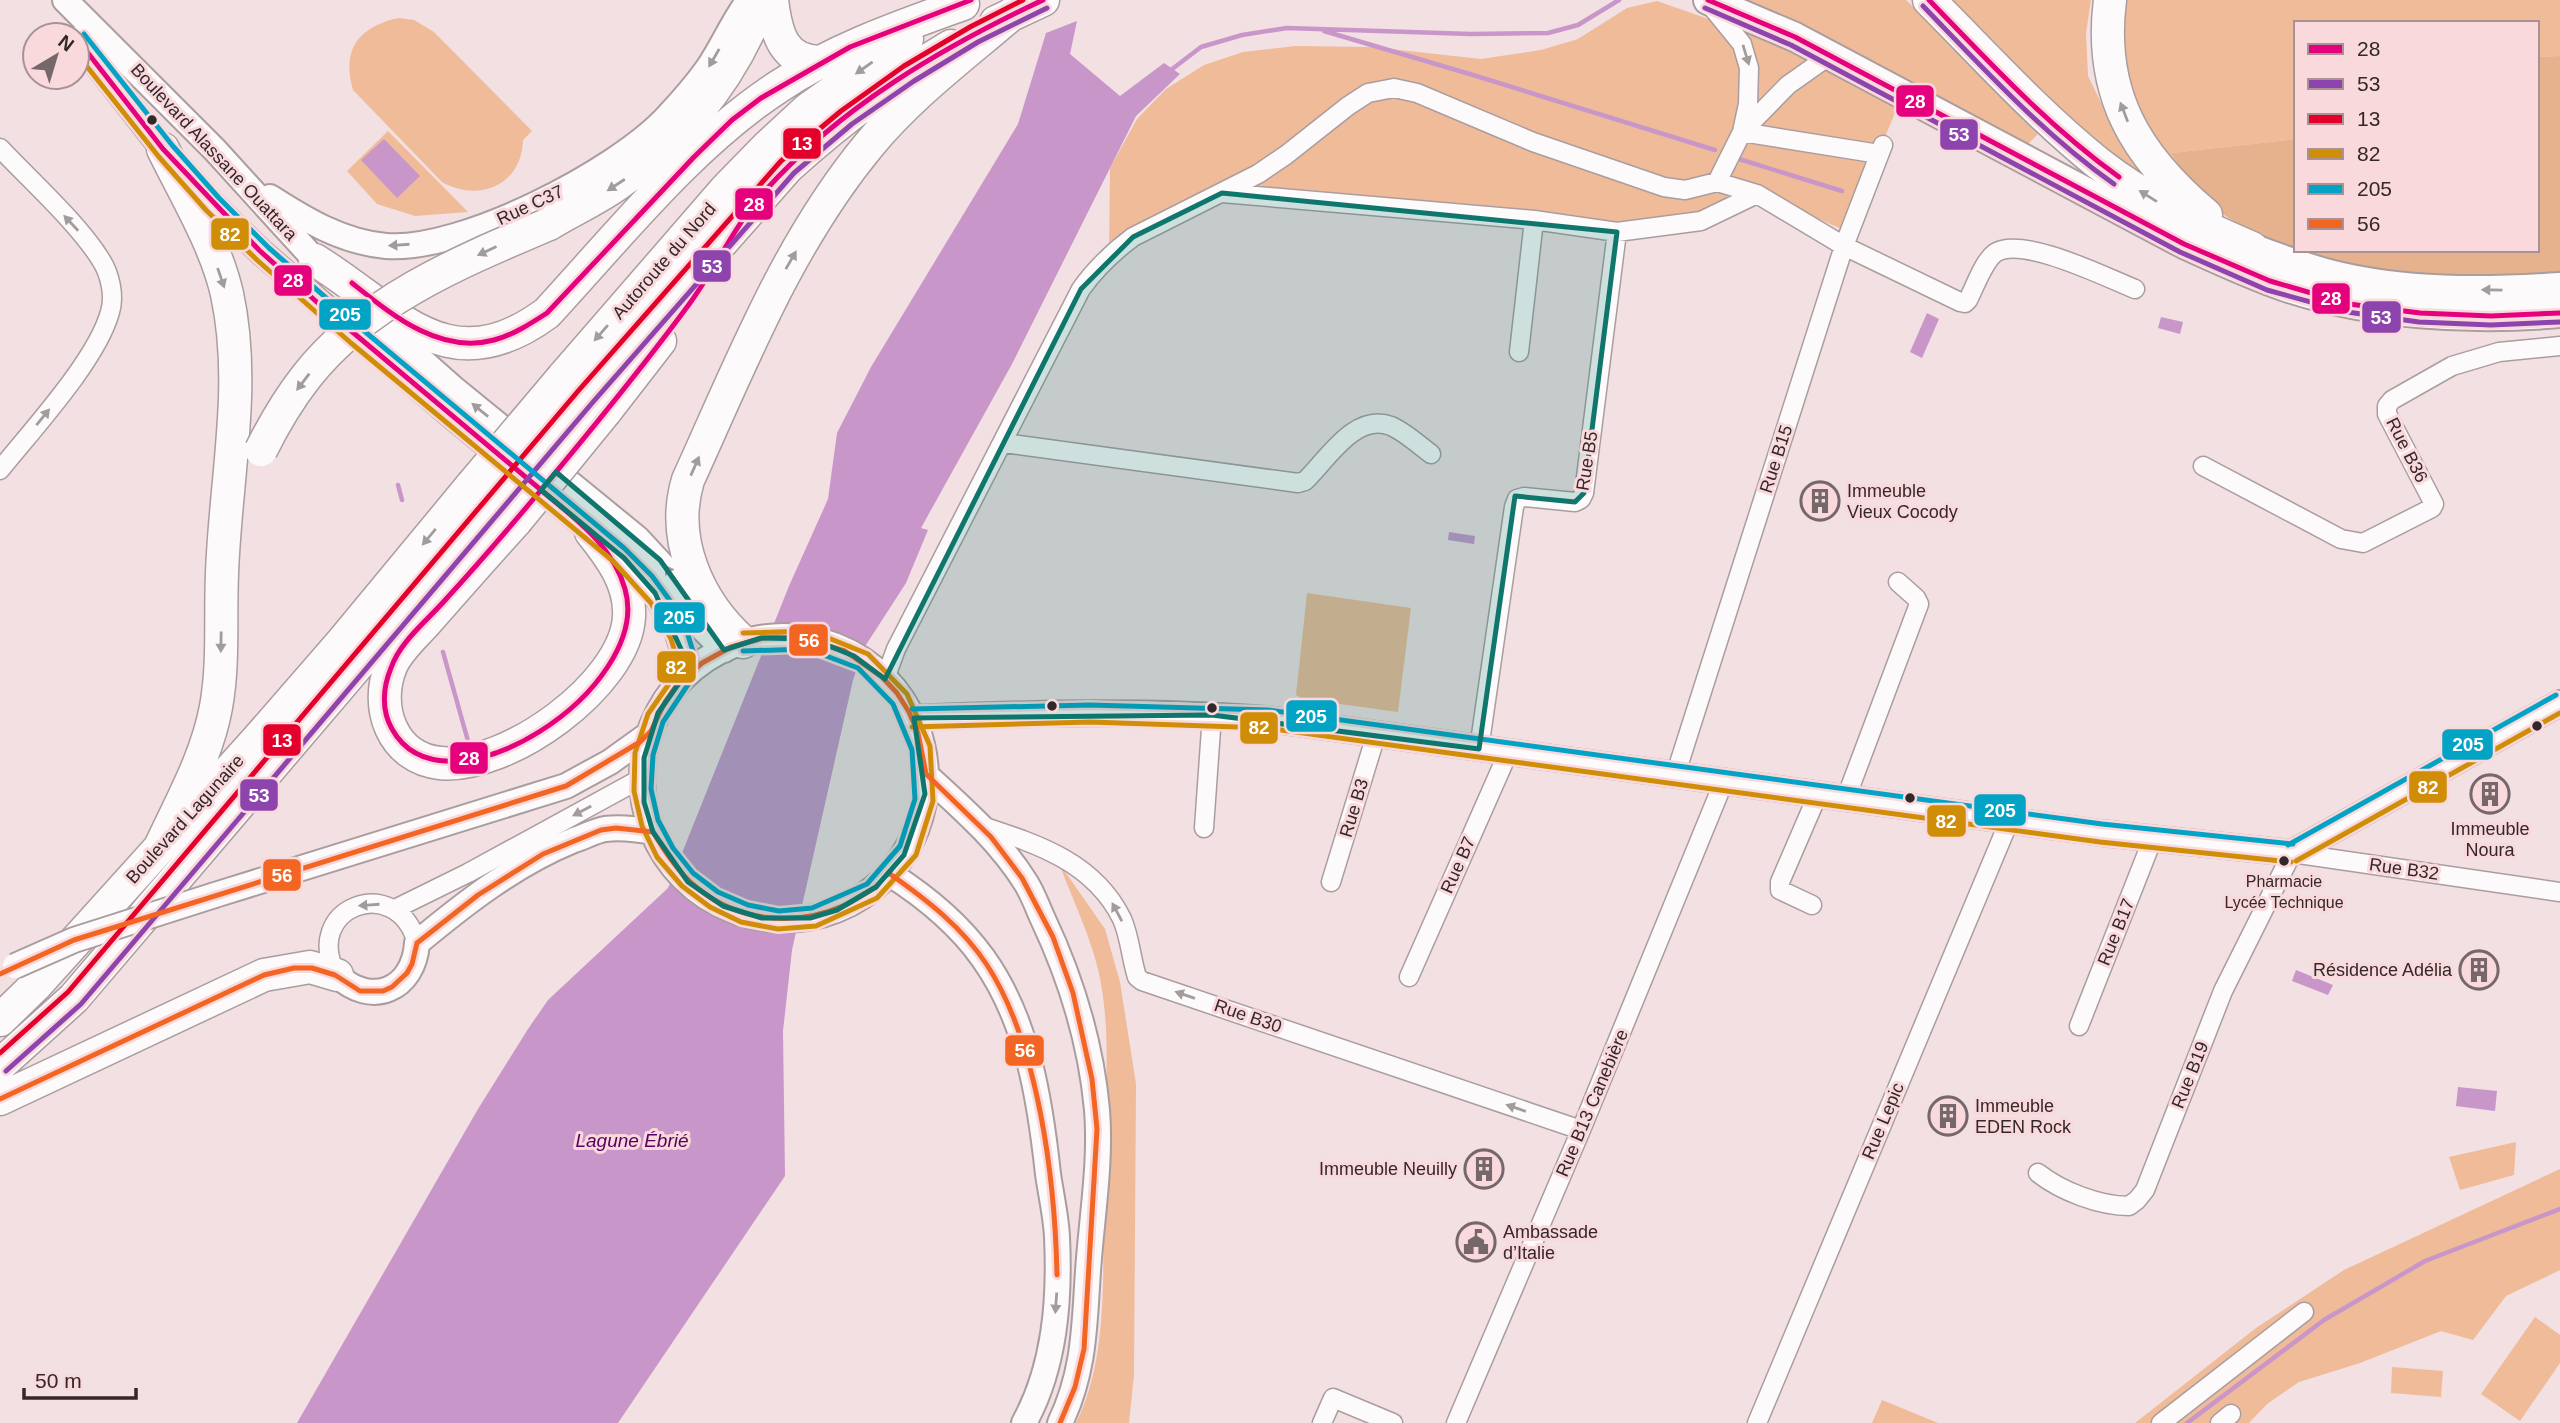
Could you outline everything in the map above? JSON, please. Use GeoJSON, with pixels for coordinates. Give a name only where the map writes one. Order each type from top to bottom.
{"type":"FeatureCollection","features":[{"type":"Feature","properties":{"kind":"highway"},"geometry":{"type":"LineString","coordinates":[[222,574],[243,488],[280,414],[307,375],[382,307],[416,286],[487,250],[549,224],[617,185],[653,158],[687,125],[712,94],[739,52],[762,0]]}},
{"type":"Feature","properties":{"kind":"highway"},"geometry":{"type":"LineString","coordinates":[[772,0],[783,45],[796,57],[808,62],[822,62]]}},
{"type":"Feature","properties":{"kind":"highway","name":"Autoroute du Nord"},"geometry":{"type":"LineString","coordinates":[[584,395],[797,159],[868,100],[942,51],[1042,0]]}},
{"type":"Feature","properties":{"kind":"highway"},"geometry":{"type":"LineString","coordinates":[[1929,0],[2052,124],[2100,165],[2195,224],[2252,248]]}},
{"type":"Feature","properties":{"kind":"highway"},"geometry":{"type":"LineString","coordinates":[[2110,0],[2106,26],[2109,62],[2118,96],[2141,148],[2184,196],[2252,248]]}},
{"type":"Feature","properties":{"kind":"highway"},"geometry":{"type":"LineString","coordinates":[[315,260],[350,281],[390,314],[442,341],[476,344],[503,338],[526,328],[547,313],[694,156],[732,120],[782,84],[822,62],[887,32],[967,2]]}},
{"type":"Feature","properties":{"kind":"highway","name":"Autoroute du Nord"},"geometry":{"type":"LineString","coordinates":[[584,395],[726,189],[808,109],[851,77],[967,2]]}},
{"type":"Feature","properties":{"kind":"highway"},"geometry":{"type":"LineString","coordinates":[[743,643],[714,611],[689,562],[681,532],[682,499],[688,480],[779,281],[835,190],[869,144],[916,95],[1013,13]]}},
{"type":"Feature","properties":{"kind":"highway"},"geometry":{"type":"LineString","coordinates":[[161,845],[196,771],[216,707],[221,656],[222,574],[237,385],[235,341],[226,292],[213,254],[163,149]]}},
{"type":"Feature","properties":{"kind":"highway"},"geometry":{"type":"LineString","coordinates":[[584,395],[494,503],[391,665],[385,697],[390,727],[396,740],[418,755],[440,763],[492,756],[539,732],[564,715],[586,694],[621,645],[626,632],[629,605],[618,570],[591,532]]}},
{"type":"Feature","properties":{"kind":"highway"},"geometry":{"type":"LineString","coordinates":[[494,503],[584,395]]}},
{"type":"Feature","properties":{"kind":"highway","name":"Boulevard Lagunaire"},"geometry":{"type":"LineString","coordinates":[[0,1020],[36,985],[343,641],[494,503]]}},
{"type":"Feature","properties":{"kind":"highway","name":"Boulevard Lagunaire"},"geometry":{"type":"LineString","coordinates":[[0,1065],[74,998],[494,503]]}},
{"type":"Feature","properties":{"kind":"highway"},"geometry":{"type":"LineString","coordinates":[[0,1100],[264,975],[310,967],[337,975]]}},
{"type":"Feature","properties":{"kind":"main road"},"geometry":{"type":"LineString","coordinates":[[48,0],[63,21]]}},
{"type":"Feature","properties":{"kind":"main road","name":"Boulevard Alassane Ouattara"},"geometry":{"type":"LineString","coordinates":[[65,0],[119,51],[348,295],[415,355],[637,538],[675,579],[704,629],[743,643]]}},
{"type":"Feature","properties":{"kind":"main road","name":"Rue C37"},"geometry":{"type":"LineString","coordinates":[[245,183],[318,227],[355,240],[388,246],[431,242],[485,225],[551,197],[638,145],[707,70],[749,0]]}},
{"type":"Feature","properties":{"kind":"main road"},"geometry":{"type":"LineString","coordinates":[[1707,0],[1795,37],[2184,244],[2286,287],[2385,309],[2516,317],[2560,313]]}},
{"type":"Feature","properties":{"kind":"main road"},"geometry":{"type":"LineString","coordinates":[[91,57],[163,149],[212,204],[262,253],[624,558],[655,593],[676,628],[687,662],[682,679]]}},
{"type":"Feature","properties":{"kind":"main road"},"geometry":{"type":"LineString","coordinates":[[2252,248],[2331,274],[2387,284],[2442,289],[2511,290],[2560,287]]}},
{"type":"Feature","properties":{"kind":"main road"},"geometry":{"type":"LineString","coordinates":[[793,637],[812,639],[841,649],[876,671],[912,718],[923,752],[926,775],[922,813],[915,835],[890,874],[860,898],[837,910],[810,918],[786,920],[762,918],[723,906],[688,882],[658,842],[644,802],[642,778],[649,734],[663,704],[682,679],[700,664],[743,643],[793,637]]}},
{"type":"Feature","properties":{"kind":"main road"},"geometry":{"type":"LineString","coordinates":[[2292,853],[2560,703]]}},
{"type":"Feature","properties":{"kind":"main road","name":"Rue B32"},"geometry":{"type":"LineString","coordinates":[[912,718],[1001,714],[1212,715],[1267,719],[2101,833],[2292,853]]}},
{"type":"Feature","properties":{"kind":"main road"},"geometry":{"type":"LineString","coordinates":[[8,970],[74,940],[566,786],[610,762],[649,734]]}},
{"type":"Feature","properties":{"kind":"main road"},"geometry":{"type":"LineString","coordinates":[[926,775],[981,826],[1026,883],[1052,938],[1072,992],[1086,1045],[1097,1110],[1096,1174],[1084,1350],[1070,1403],[1060,1423]]}},
{"type":"Feature","properties":{"kind":"main road"},"geometry":{"type":"LineString","coordinates":[[337,975],[347,985],[360,991],[389,989],[401,982],[411,971],[417,943],[478,895],[542,854],[601,830],[616,828],[658,842]]}},
{"type":"Feature","properties":{"kind":"main road"},"geometry":{"type":"LineString","coordinates":[[890,874],[942,911],[984,959],[1007,998],[1028,1055],[1042,1117],[1057,1235],[1058,1284],[1054,1333],[1043,1376],[1024,1423]]}},
{"type":"Feature","properties":{"kind":"street"},"geometry":{"type":"LineString","coordinates":[[1707,0],[1742,44],[1749,68],[1748,104],[1742,132],[1717,182]]}},
{"type":"Feature","properties":{"kind":"street"},"geometry":{"type":"LineString","coordinates":[[1742,132],[1788,85],[1829,56]]}},
{"type":"Feature","properties":{"kind":"street"},"geometry":{"type":"LineString","coordinates":[[876,671],[897,649],[1081,289],[1096,268],[1133,237],[1222,193],[1286,155],[1368,93],[1394,88],[1417,93],[1533,142],[1664,187],[1685,190],[1717,182],[1757,194],[1844,246],[1965,303],[1992,255],[2001,250],[2021,249],[2056,257],[2135,289]]}},
{"type":"Feature","properties":{"kind":"street","name":"Rue B15"},"geometry":{"type":"LineString","coordinates":[[1675,776],[1844,246],[1881,149],[1742,132]]}},
{"type":"Feature","properties":{"kind":"street"},"geometry":{"type":"LineString","coordinates":[[0,148],[87,241],[103,262],[111,286],[111,309],[104,329],[84,361],[49,410],[0,470]]}},
{"type":"Feature","properties":{"kind":"street"},"geometry":{"type":"LineString","coordinates":[[1222,193],[1534,220],[1617,232],[1701,221],[1757,194]]}},
{"type":"Feature","properties":{"kind":"street"},"geometry":{"type":"LineString","coordinates":[[1519,352],[1534,220]]}},
{"type":"Feature","properties":{"kind":"street","name":"Rue B5"},"geometry":{"type":"LineString","coordinates":[[1479,749],[1517,499],[1524,497],[1575,502],[1581,499],[1584,493],[1617,232]]}},
{"type":"Feature","properties":{"kind":"street","name":"Rue B36"},"geometry":{"type":"LineString","coordinates":[[2203,466],[2341,539],[2363,543],[2434,505],[2387,414],[2387,406],[2392,400],[2452,366],[2499,352],[2560,346]]}},
{"type":"Feature","properties":{"kind":"street"},"geometry":{"type":"LineString","coordinates":[[1004,443],[1298,483],[1305,481],[1346,437],[1362,426],[1378,423],[1393,427],[1432,454]]}},
{"type":"Feature","properties":{"kind":"street"},"geometry":{"type":"LineString","coordinates":[[1846,798],[1919,604],[1898,582]]}},
{"type":"Feature","properties":{"kind":"street"},"geometry":{"type":"LineString","coordinates":[[1204,828],[1212,715]]}},
{"type":"Feature","properties":{"kind":"street","name":"Rue B3"},"geometry":{"type":"LineString","coordinates":[[1331,882],[1376,735]]}},
{"type":"Feature","properties":{"kind":"street","name":"Rue B7"},"geometry":{"type":"LineString","coordinates":[[1409,977],[1508,753]]}},
{"type":"Feature","properties":{"kind":"street"},"geometry":{"type":"LineString","coordinates":[[395,909],[468,873],[642,778]]}},
{"type":"Feature","properties":{"kind":"street","name":"Rue B13 Canebière"},"geometry":{"type":"LineString","coordinates":[[1456,1423],[1581,1130],[1724,781]]}},
{"type":"Feature","properties":{"kind":"street"},"geometry":{"type":"LineString","coordinates":[[1812,905],[1780,890],[1780,882],[1818,794]]}},
{"type":"Feature","properties":{"kind":"street","name":"Rue Lepic"},"geometry":{"type":"LineString","coordinates":[[1757,1423],[2010,819]]}},
{"type":"Feature","properties":{"kind":"street","name":"Rue B30"},"geometry":{"type":"LineString","coordinates":[[981,826],[1052,851],[1089,878],[1111,900],[1123,922],[1137,977],[1142,981],[1581,1130]]}},
{"type":"Feature","properties":{"kind":"street","name":"Rue B17"},"geometry":{"type":"LineString","coordinates":[[2079,1026],[2154,838]]}},
{"type":"Feature","properties":{"kind":"street","name":"Rue B32"},"geometry":{"type":"LineString","coordinates":[[2292,853],[2560,892]]}},
{"type":"Feature","properties":{"kind":"street","name":"Rue B19"},"geometry":{"type":"LineString","coordinates":[[2038,1173],[2055,1185],[2101,1202],[2129,1206],[2145,1190],[2223,991],[2292,853]]}},
{"type":"Feature","properties":{"kind":"street"},"geometry":{"type":"LineString","coordinates":[[337,975],[327,949],[329,935],[334,923],[343,913],[355,906],[382,904],[395,909],[413,929],[417,943]]}},
{"type":"Feature","properties":{"kind":"street"},"geometry":{"type":"LineString","coordinates":[[2161,1423],[2304,1312]]}},
{"type":"Feature","properties":{"kind":"street"},"geometry":{"type":"LineString","coordinates":[[1322,1423],[1333,1398],[1393,1423]]}},
{"type":"Feature","properties":{"kind":"highlighted area"},"geometry":{"type":"Polygon","coordinates":[[[1222,193],[1617,232],[1584,493],[1575,502],[1515,496],[1479,749],[1212,715],[914,718],[925,794],[904,855],[876,887],[837,910],[810,918],[762,918],[723,906],[688,882],[653,832],[644,802],[644,758],[658,713],[682,679],[687,662],[655,593],[624,558],[541,490],[556,472],[660,560],[724,650],[761,638],[812,639],[854,656],[885,679],[1081,289],[1133,237],[1222,193]]]}},
{"type":"Feature","properties":{"kind":"shaded area"},"geometry":{"type":"Polygon","coordinates":[[[1737,0],[1906,0],[2041,131],[2025,147],[1798,21],[1737,0]]]}},
{"type":"Feature","properties":{"kind":"shaded area"},"geometry":{"type":"Polygon","coordinates":[[[1946,0],[2091,0],[2086,33],[2088,76],[2125,152],[2145,176],[2117,158],[2065,116],[1946,0]]]}},
{"type":"Feature","properties":{"kind":"shaded area"},"geometry":{"type":"Polygon","coordinates":[[[2118,0],[2560,0],[2560,56],[2539,57],[2539,21],[2294,21],[2294,139],[2171,153],[2193,189],[2163,162],[2121,68],[2118,0]]]}},
{"type":"Feature","properties":{"kind":"shaded area"},"geometry":{"type":"Polygon","coordinates":[[[1657,1],[1786,46],[1897,108],[1846,231],[1762,194],[1703,214],[1629,223],[1468,204],[1231,196],[1109,261],[1110,168],[1137,119],[1166,89],[1204,65],[1243,52],[1295,46],[1372,47],[1481,59],[1541,50],[1578,39],[1627,8],[1657,1]]]}},
{"type":"Feature","properties":{"kind":"shaded area"},"geometry":{"type":"Polygon","coordinates":[[[399,18],[414,20],[434,32],[532,131],[523,140],[521,156],[515,168],[507,179],[496,186],[470,191],[442,182],[353,90],[350,63],[356,42],[373,27],[399,18]]]}},
{"type":"Feature","properties":{"kind":"shaded area"},"geometry":{"type":"Polygon","coordinates":[[[2560,56],[2560,273],[2494,277],[2429,275],[2364,267],[2306,252],[2539,252],[2539,57],[2560,56]]]}},
{"type":"Feature","properties":{"kind":"shaded area"},"geometry":{"type":"Polygon","coordinates":[[[388,131],[468,212],[415,216],[377,204],[347,171],[388,131]]]}},
{"type":"Feature","properties":{"kind":"shaded area"},"geometry":{"type":"Polygon","coordinates":[[[2294,139],[2294,248],[2255,233],[2216,209],[2191,185],[2171,153],[2294,139]]]}},
{"type":"Feature","properties":{"kind":"shaded area"},"geometry":{"type":"Polygon","coordinates":[[[1307,593],[1411,608],[1398,712],[1303,699],[1296,695],[1307,593]]]}},
{"type":"Feature","properties":{"kind":"shaded area"},"geometry":{"type":"Polygon","coordinates":[[[1059,863],[1105,929],[1120,982],[1136,1084],[1134,1375],[1129,1423],[1076,1423],[1095,1367],[1100,1336],[1107,1048],[1098,969],[1059,863]]]}},
{"type":"Feature","properties":{"kind":"shaded area"},"geometry":{"type":"Polygon","coordinates":[[[2516,1142],[2514,1175],[2460,1190],[2449,1157],[2516,1142]]]}},
{"type":"Feature","properties":{"kind":"shaded area"},"geometry":{"type":"Polygon","coordinates":[[[2560,1169],[2560,1270],[2506,1296],[2473,1340],[2441,1331],[2360,1363],[2299,1382],[2267,1404],[2249,1423],[2135,1423],[2256,1328],[2344,1270],[2560,1169]]]}},
{"type":"Feature","properties":{"kind":"shaded area"},"geometry":{"type":"Polygon","coordinates":[[[2535,1317],[2560,1335],[2560,1363],[2520,1421],[2481,1394],[2535,1317]]]}},
{"type":"Feature","properties":{"kind":"shaded area"},"geometry":{"type":"Polygon","coordinates":[[[2392,1367],[2443,1371],[2441,1397],[2391,1393],[2392,1367]]]}},
{"type":"Feature","properties":{"kind":"shaded area"},"geometry":{"type":"Polygon","coordinates":[[[1882,1400],[1938,1423],[1872,1423],[1882,1400]]]}},
{"type":"Feature","properties":{"kind":"water","name":"Lagune Ébrié"},"geometry":{"type":"Polygon","coordinates":[[[1077,21],[1070,54],[1120,96],[1164,63],[1180,74],[1136,116],[1012,364],[921,528],[928,530],[906,583],[864,648],[853,680],[792,950],[783,1031],[785,1176],[618,1423],[297,1423],[478,1109],[548,1000],[668,888],[789,586],[828,499],[837,433],[871,367],[1018,124],[1046,33],[1077,21]]]}},
{"type":"Feature","properties":{"kind":"water"},"geometry":{"type":"Polygon","coordinates":[[[384,139],[420,176],[397,198],[361,160],[384,139]]]}},
{"type":"Feature","properties":{"kind":"water"},"geometry":{"type":"Polygon","coordinates":[[[1927,313],[1939,319],[1922,358],[1910,352],[1927,313]]]}},
{"type":"Feature","properties":{"kind":"water"},"geometry":{"type":"Polygon","coordinates":[[[2161,317],[2183,322],[2180,334],[2158,328],[2161,317]]]}},
{"type":"Feature","properties":{"kind":"water"},"geometry":{"type":"Polygon","coordinates":[[[1449,532],[1475,536],[1474,544],[1448,540],[1449,532]]]}},
{"type":"Feature","properties":{"kind":"water"},"geometry":{"type":"Polygon","coordinates":[[[2296,970],[2333,985],[2328,995],[2292,981],[2296,970]]]}},
{"type":"Feature","properties":{"kind":"water"},"geometry":{"type":"Polygon","coordinates":[[[2458,1087],[2497,1091],[2495,1111],[2456,1106],[2458,1087]]]}},
{"type":"Feature","properties":{"kind":"waterway"},"geometry":{"type":"LineString","coordinates":[[1167,73],[1201,47],[1242,35],[1287,28],[1471,34],[1548,33],[1578,25],[1619,0]]}},
{"type":"Feature","properties":{"kind":"waterway"},"geometry":{"type":"LineString","coordinates":[[1324,31],[1715,150]]}},
{"type":"Feature","properties":{"kind":"waterway"},"geometry":{"type":"LineString","coordinates":[[1739,159],[1842,191]]}},
{"type":"Feature","properties":{"kind":"waterway"},"geometry":{"type":"LineString","coordinates":[[398,485],[402,500]]}},
{"type":"Feature","properties":{"kind":"waterway"},"geometry":{"type":"LineString","coordinates":[[443,652],[468,741]]}},
{"type":"Feature","properties":{"kind":"waterway"},"geometry":{"type":"LineString","coordinates":[[2187,1423],[2324,1320],[2425,1261],[2560,1209]]}},
{"type":"Feature","properties":{"kind":"transit line","name":"28"},"geometry":{"type":"LineString","coordinates":[[352,283],[400,319],[435,337],[474,343],[494,340],[515,332],[547,313],[694,157],[732,120],[761,98],[850,47],[971,0]]}},
{"type":"Feature","properties":{"kind":"transit line","name":"13"},"geometry":{"type":"LineString","coordinates":[[0,1053],[68,992],[579,390],[781,161],[841,111],[904,66],[1023,0]]}},
{"type":"Feature","properties":{"kind":"transit line","name":"28"},"geometry":{"type":"LineString","coordinates":[[541,490],[672,327],[754,205],[794,161],[825,133],[894,82],[967,38],[1043,0]]}},
{"type":"Feature","properties":{"kind":"transit line","name":"28"},"geometry":{"type":"LineString","coordinates":[[1708,0],[1795,37],[2184,244],[2270,281],[2349,304],[2420,313],[2491,316],[2560,313]]}},
{"type":"Feature","properties":{"kind":"transit line","name":"28"},"geometry":{"type":"LineString","coordinates":[[1929,0],[2044,115],[2119,177]]}},
{"type":"Feature","properties":{"kind":"transit line","name":"53"},"geometry":{"type":"LineString","coordinates":[[1923,6],[2038,122],[2114,184]]}},
{"type":"Feature","properties":{"kind":"transit line","name":"53"},"geometry":{"type":"LineString","coordinates":[[6,1071],[81,1004],[593,402],[794,173],[852,124],[914,81],[978,42],[1047,8]]}},
{"type":"Feature","properties":{"kind":"transit line","name":"53"},"geometry":{"type":"LineString","coordinates":[[1705,8],[1791,45],[2180,252],[2267,290],[2347,312],[2419,322],[2491,325],[2560,322]]}},
{"type":"Feature","properties":{"kind":"transit line","name":"205"},"geometry":{"type":"LineString","coordinates":[[91,43],[172,145],[219,198],[269,248],[624,548],[652,576],[671,602],[687,632],[696,661],[691,680],[663,722],[653,755],[651,789],[658,820],[673,848],[693,873],[718,892],[748,905],[779,911],[812,908],[867,884],[900,846],[915,799],[912,750],[893,704],[858,668],[808,649],[743,651]]}},
{"type":"Feature","properties":{"kind":"transit line","name":"28"},"geometry":{"type":"LineString","coordinates":[[91,57],[163,149],[259,250],[319,304],[541,490]]}},
{"type":"Feature","properties":{"kind":"transit line","name":"82"},"geometry":{"type":"LineString","coordinates":[[91,72],[159,157],[206,210],[257,260],[351,343],[613,561],[651,603],[671,639],[678,662],[673,678],[648,714],[635,753],[634,791],[642,826],[657,857],[682,886],[710,907],[741,922],[778,929],[816,926],[877,898],[916,855],[933,801],[930,746],[907,694],[868,654],[811,631],[743,633]]}},
{"type":"Feature","properties":{"kind":"transit line","name":"28"},"geometry":{"type":"LineString","coordinates":[[541,490],[591,534],[619,573],[625,589],[625,627],[608,666],[578,702],[539,732],[497,753],[455,761],[418,754],[392,729],[386,714],[385,691],[395,658],[541,490]]}},
{"type":"Feature","properties":{"kind":"transit line","name":"56"},"geometry":{"type":"LineString","coordinates":[[0,974],[74,940],[566,786],[640,742],[651,731],[677,685],[702,663],[731,647],[763,638],[779,637],[802,638],[845,651],[882,677],[897,693],[918,733],[926,774],[991,837],[1022,878],[1053,937],[1073,993],[1092,1079],[1097,1129],[1084,1349],[1075,1387],[1060,1423]]}},
{"type":"Feature","properties":{"kind":"transit line","name":"205"},"geometry":{"type":"LineString","coordinates":[[2288,845],[2556,695]]}},
{"type":"Feature","properties":{"kind":"transit line","name":"205"},"geometry":{"type":"LineString","coordinates":[[912,709],[1090,705],[1268,710],[2102,824],[2293,844]]}},
{"type":"Feature","properties":{"kind":"transit line","name":"82"},"geometry":{"type":"LineString","coordinates":[[2296,861],[2560,713]]}},
{"type":"Feature","properties":{"kind":"transit line","name":"82"},"geometry":{"type":"LineString","coordinates":[[912,727],[1090,722],[1266,728],[2100,842],[2291,862]]}},
{"type":"Feature","properties":{"kind":"transit line","name":"56"},"geometry":{"type":"LineString","coordinates":[[0,1099],[264,975],[294,968],[312,968],[335,975],[360,991],[383,991],[392,987],[407,973],[417,943],[478,895],[543,854],[601,830],[616,828],[653,832],[672,861],[696,887],[712,899],[748,914],[786,918],[824,913],[852,902],[876,887]]}},
{"type":"Feature","properties":{"kind":"transit line","name":"56"},"geometry":{"type":"LineString","coordinates":[[890,874],[955,926],[987,965],[1005,997],[1020,1034],[1041,1115],[1053,1198],[1057,1275]]}},
{"type":"Feature","properties":{"kind":"place","name":"Immeuble Vieux Cocody"},"geometry":{"type":"Point","coordinates":[1820,501]}},
{"type":"Feature","properties":{"kind":"place","name":"Immeuble Noura"},"geometry":{"type":"Point","coordinates":[2490,794]}},
{"type":"Feature","properties":{"kind":"place","name":"Pharmacie Lycée Technique"},"geometry":{"type":"Point","coordinates":[2284,861]}},
{"type":"Feature","properties":{"kind":"place","name":"Résidence Adélia"},"geometry":{"type":"Point","coordinates":[2479,970]}},
{"type":"Feature","properties":{"kind":"place","name":"Immeuble EDEN Rock"},"geometry":{"type":"Point","coordinates":[1948,1116]}},
{"type":"Feature","properties":{"kind":"place","name":"Immeuble Neuilly"},"geometry":{"type":"Point","coordinates":[1484,1169]}},
{"type":"Feature","properties":{"kind":"place","name":"Ambassade d’Italie"},"geometry":{"type":"Point","coordinates":[1476,1242]}}]}
